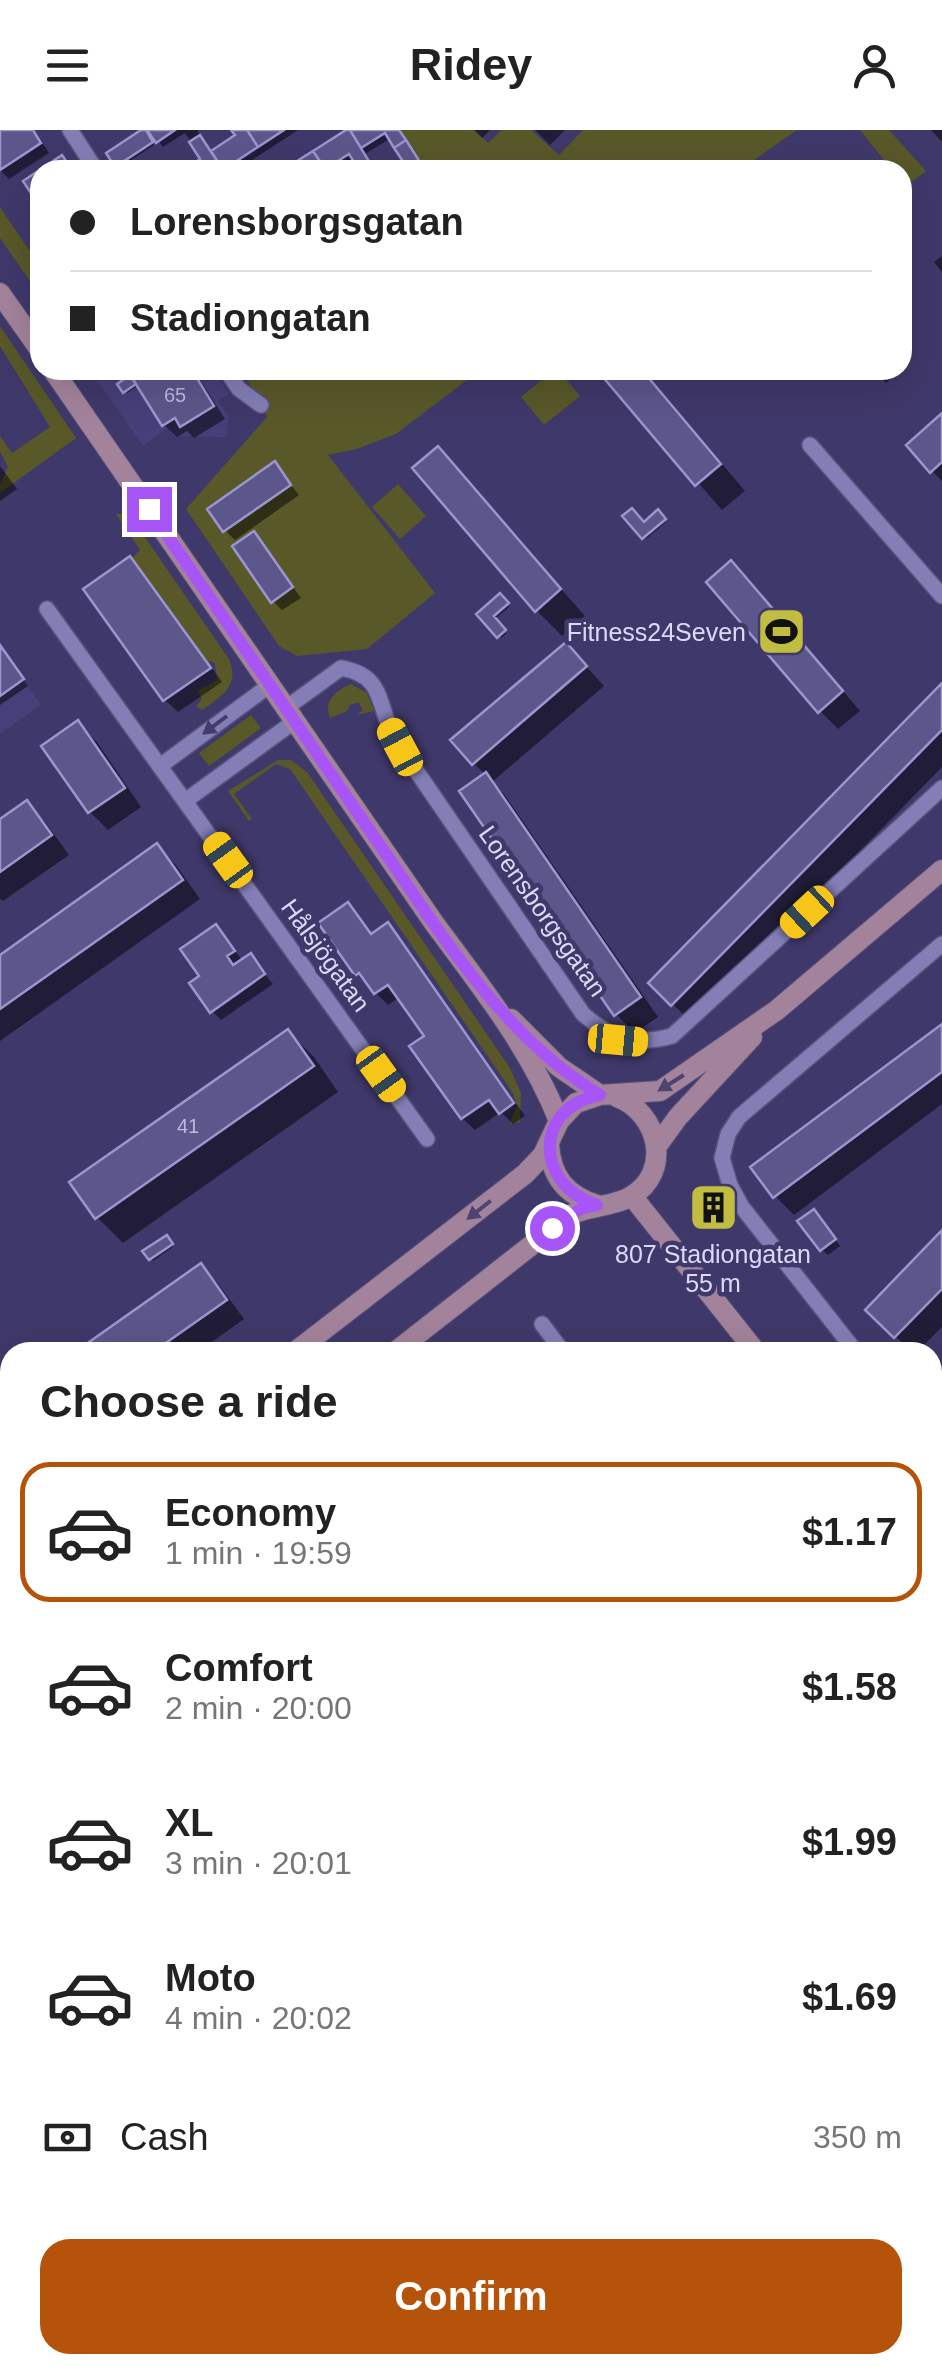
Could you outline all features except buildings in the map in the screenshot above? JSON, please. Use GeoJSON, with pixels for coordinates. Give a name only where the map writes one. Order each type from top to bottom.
{"type":"FeatureCollection","features":[{"type":"Feature","properties":{"kind":"main road"},"geometry":{"type":"LineString","coordinates":[[0,292],[30,336]]}},
{"type":"Feature","properties":{"kind":"main road"},"geometry":{"type":"LineString","coordinates":[[61,380],[434,923],[489,997],[542,1080],[559,1122]]}},
{"type":"Feature","properties":{"kind":"main road"},"geometry":{"type":"LineString","coordinates":[[309,1342],[525,1174],[576,1103],[660,1092],[776,1010],[942,870]]}},
{"type":"Feature","properties":{"kind":"main road"},"geometry":{"type":"LineString","coordinates":[[489,997],[559,1068],[608,1096],[628,1101],[649,1120],[657,1146]]}},
{"type":"Feature","properties":{"kind":"main road"},"geometry":{"type":"LineString","coordinates":[[408,1342],[582,1208],[632,1196],[648,1180],[657,1146],[678,1117],[776,1010]]}},
{"type":"Feature","properties":{"kind":"main road"},"geometry":{"type":"LineString","coordinates":[[550,1144],[555,1174],[565,1188],[597,1205]]}},
{"type":"Feature","properties":{"kind":"main road"},"geometry":{"type":"LineString","coordinates":[[632,1196],[748,1342]]}},
{"type":"Feature","properties":{"kind":"street"},"geometry":{"type":"LineString","coordinates":[[70,130],[90,160]]}},
{"type":"Feature","properties":{"kind":"street"},"geometry":{"type":"LineString","coordinates":[[233,380],[262,405]]}},
{"type":"Feature","properties":{"kind":"street"},"geometry":{"type":"LineString","coordinates":[[810,445],[942,596]]}},
{"type":"Feature","properties":{"kind":"street","name":"Hålsjögatan"},"geometry":{"type":"LineString","coordinates":[[47,609],[427,1139]]}},
{"type":"Feature","properties":{"kind":"street","name":"Lorensborgsgatan"},"geometry":{"type":"LineString","coordinates":[[291,715],[341,668],[366,675],[375,682],[386,722],[400,747],[583,1014],[618,1040],[642,1042],[672,1036],[942,788]]}},
{"type":"Feature","properties":{"kind":"street"},"geometry":{"type":"LineString","coordinates":[[160,766],[270,684]]}},
{"type":"Feature","properties":{"kind":"street"},"geometry":{"type":"LineString","coordinates":[[185,801],[291,715]]}},
{"type":"Feature","properties":{"kind":"street"},"geometry":{"type":"LineString","coordinates":[[848,1342],[742,1206],[722,1158],[728,1134],[739,1117],[942,944]]}},
{"type":"Feature","properties":{"kind":"street"},"geometry":{"type":"LineString","coordinates":[[542,1324],[556,1342]]}},
{"type":"Feature","properties":{"kind":"shaded area"},"geometry":{"type":"Polygon","coordinates":[[[400,130],[474,130],[488,143],[502,130],[531,130],[559,155],[583,130],[797,130],[754,160],[420,160],[400,130]]]}},
{"type":"Feature","properties":{"kind":"shaded area"},"geometry":{"type":"Polygon","coordinates":[[[860,130],[889,130],[926,171],[912,182],[912,160],[884,160],[860,130]]]}},
{"type":"Feature","properties":{"kind":"shaded area"},"geometry":{"type":"Polygon","coordinates":[[[0,207],[30,251],[30,282],[0,238],[0,207]]]}},
{"type":"Feature","properties":{"kind":"shaded area"},"geometry":{"type":"Polygon","coordinates":[[[0,326],[30,370],[30,380],[37,380],[76,438],[0,493],[8,467],[0,451],[0,436],[12,453],[50,427],[0,346],[0,326]]]}},
{"type":"Feature","properties":{"kind":"shaded area"},"geometry":{"type":"Polygon","coordinates":[[[97,380],[220,380],[229,394],[218,401],[229,417],[226,437],[174,436],[168,428],[143,446],[97,380]]]}},
{"type":"Feature","properties":{"kind":"shaded area"},"geometry":{"type":"Polygon","coordinates":[[[247,380],[467,380],[396,434],[328,455],[435,593],[367,649],[297,656],[279,646],[186,509],[267,417],[247,380]]]}},
{"type":"Feature","properties":{"kind":"shaded area"},"geometry":{"type":"Polygon","coordinates":[[[542,380],[566,380],[580,396],[544,425],[521,397],[542,380]]]}},
{"type":"Feature","properties":{"kind":"shaded area"},"geometry":{"type":"Polygon","coordinates":[[[398,484],[426,516],[400,539],[372,507],[398,484]]]}},
{"type":"Feature","properties":{"kind":"shaded area"},"geometry":{"type":"Polygon","coordinates":[[[116,514],[131,517],[229,659],[231,683],[202,710],[196,706],[202,699],[197,691],[217,680],[215,664],[211,661],[204,666],[132,558],[140,550],[116,514]]]}},
{"type":"Feature","properties":{"kind":"shaded area"},"geometry":{"type":"Polygon","coordinates":[[[0,645],[41,705],[0,734],[0,645]]]}},
{"type":"Feature","properties":{"kind":"shaded area"},"geometry":{"type":"Polygon","coordinates":[[[351,684],[367,693],[374,711],[357,715],[363,710],[358,702],[330,718],[328,706],[332,697],[351,684]]]}},
{"type":"Feature","properties":{"kind":"shaded area"},"geometry":{"type":"Polygon","coordinates":[[[251,715],[261,728],[209,766],[199,753],[251,715]]]}},
{"type":"Feature","properties":{"kind":"shaded area"},"geometry":{"type":"Polygon","coordinates":[[[278,760],[291,760],[307,772],[510,1068],[521,1093],[520,1122],[510,1124],[517,1106],[513,1093],[290,769],[276,764],[234,794],[252,819],[249,821],[228,791],[278,760]]]}},
{"type":"Feature","properties":{"kind":"place","name":"Fitness24Seven"},"geometry":{"type":"Point","coordinates":[781,632]}},
{"type":"Feature","properties":{"kind":"place","name":"807 Stadiongatan 55 m"},"geometry":{"type":"Point","coordinates":[713,1208]}},
{"type":"Feature","properties":{"kind":"route"},"geometry":{"type":"LineString","coordinates":[[149,509],[489,997],[559,1068],[600,1095],[566,1111],[550,1144],[555,1174],[565,1188],[597,1205],[582,1208],[552,1228]]}}]}
